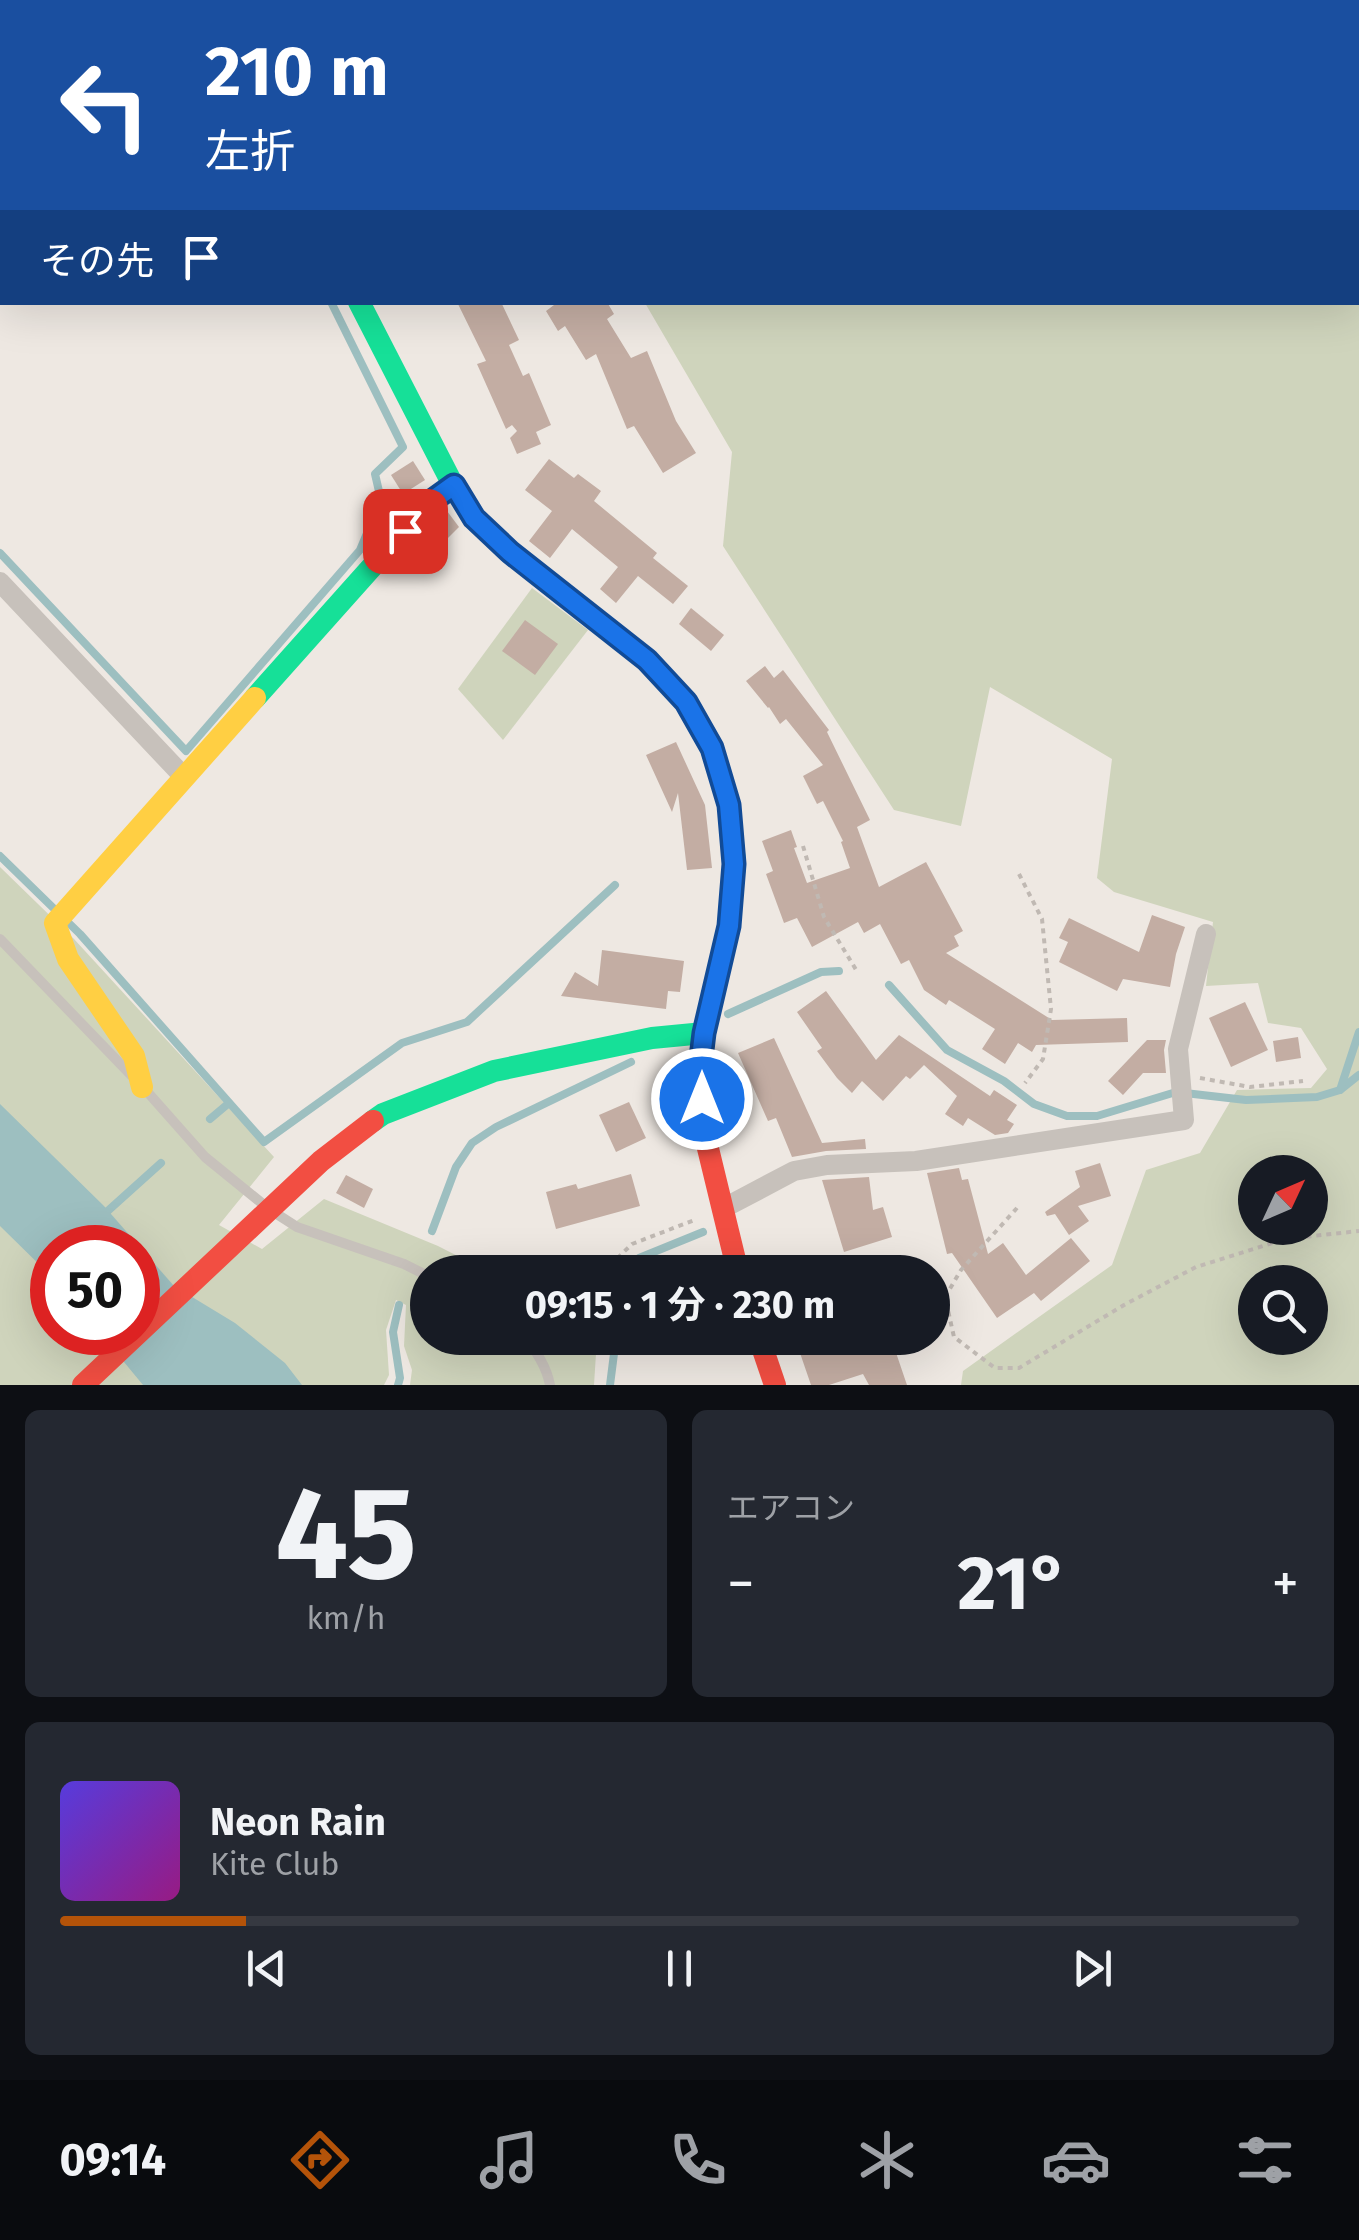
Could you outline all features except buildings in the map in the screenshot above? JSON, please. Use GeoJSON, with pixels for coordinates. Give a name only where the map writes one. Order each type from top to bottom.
{"type":"FeatureCollection","features":[{"type":"Feature","properties":{"kind":"street"},"geometry":{"type":"LineString","coordinates":[[362,305],[474,518],[510,552],[647,660],[686,702],[712,748],[729,805],[734,864],[729,926],[700,1066],[704,1132],[734,1255]]}},
{"type":"Feature","properties":{"kind":"street"},"geometry":{"type":"LineString","coordinates":[[142,1087],[134,1056],[68,959],[55,923],[429,503],[454,485]]}},
{"type":"Feature","properties":{"kind":"street"},"geometry":{"type":"LineString","coordinates":[[0,582],[183,776]]}},
{"type":"Feature","properties":{"kind":"street"},"geometry":{"type":"LineString","coordinates":[[722,1209],[794,1171],[948,1156],[1184,1120],[1178,1049],[1206,934]]}},
{"type":"Feature","properties":{"kind":"street"},"geometry":{"type":"LineString","coordinates":[[84,1385],[268,1209],[321,1161],[383,1114],[494,1071],[652,1038],[704,1033]]}},
{"type":"Feature","properties":{"kind":"street"},"geometry":{"type":"LineString","coordinates":[[765,1355],[775,1385]]}},
{"type":"Feature","properties":{"kind":"lane"},"geometry":{"type":"LineString","coordinates":[[0,939],[205,1157],[268,1209],[297,1227],[410,1267]]}},
{"type":"Feature","properties":{"kind":"lane"},"geometry":{"type":"LineString","coordinates":[[537,1355],[550,1385]]}},
{"type":"Feature","properties":{"kind":"path"},"geometry":{"type":"LineString","coordinates":[[802,846],[824,917],[858,973]]}},
{"type":"Feature","properties":{"kind":"path"},"geometry":{"type":"LineString","coordinates":[[1019,874],[1042,919],[1051,1009],[1043,1059],[1024,1083]]}},
{"type":"Feature","properties":{"kind":"path"},"geometry":{"type":"LineString","coordinates":[[1180,1078],[1250,1087],[1304,1080]]}},
{"type":"Feature","properties":{"kind":"path"},"geometry":{"type":"LineString","coordinates":[[1016,1208],[961,1270],[945,1296],[954,1337],[995,1368],[1019,1368],[1196,1267],[1285,1239],[1359,1231]]}},
{"type":"Feature","properties":{"kind":"path"},"geometry":{"type":"LineString","coordinates":[[621,1255],[632,1244],[722,1209]]}},
{"type":"Feature","properties":{"kind":"green space"},"geometry":{"type":"Polygon","coordinates":[[[646,305],[1359,305],[1359,1385],[961,1385],[963,1371],[1112,1265],[1146,1170],[1200,1153],[1237,1090],[1311,1088],[1327,1069],[1301,1028],[1268,1023],[1258,983],[1206,986],[1213,922],[1114,892],[1097,878],[1112,759],[990,687],[961,826],[894,810],[723,546],[732,452],[646,305]]]}},
{"type":"Feature","properties":{"kind":"green space"},"geometry":{"type":"Polygon","coordinates":[[[532,588],[588,630],[503,740],[458,689],[532,588]]]}},
{"type":"Feature","properties":{"kind":"green space"},"geometry":{"type":"Polygon","coordinates":[[[0,867],[74,939],[274,1157],[219,1225],[262,1249],[324,1199],[438,1246],[456,1255],[410,1255],[410,1355],[596,1355],[594,1385],[410,1385],[412,1370],[404,1346],[406,1305],[396,1300],[386,1330],[389,1375],[384,1385],[237,1385],[160,1278],[160,1225],[109,1225],[0,1139],[0,867]]]}},
{"type":"Feature","properties":{"kind":"green space"},"geometry":{"type":"Polygon","coordinates":[[[0,1187],[32,1225],[30,1355],[160,1352],[196,1385],[0,1385],[0,1187]]]}},
{"type":"Feature","properties":{"kind":"water"},"geometry":{"type":"Polygon","coordinates":[[[0,1104],[121,1225],[30,1225],[30,1255],[0,1226],[0,1104]]]}},
{"type":"Feature","properties":{"kind":"water"},"geometry":{"type":"Polygon","coordinates":[[[160,1270],[174,1286],[235,1323],[285,1363],[302,1385],[143,1385],[118,1355],[160,1355],[160,1270]]]}},
{"type":"Feature","properties":{"kind":"waterway"},"geometry":{"type":"LineString","coordinates":[[0,553],[186,751],[360,550],[381,500],[375,474],[403,447],[332,305]]}},
{"type":"Feature","properties":{"kind":"waterway"},"geometry":{"type":"LineString","coordinates":[[0,856],[80,934],[264,1142],[402,1043],[467,1022],[615,885]]}},
{"type":"Feature","properties":{"kind":"waterway"},"geometry":{"type":"LineString","coordinates":[[728,1014],[821,972],[839,971]]}},
{"type":"Feature","properties":{"kind":"waterway"},"geometry":{"type":"LineString","coordinates":[[889,985],[947,1050],[1004,1081],[1034,1104],[1067,1116],[1097,1116],[1176,1092],[1246,1100],[1317,1097],[1340,1090],[1359,1075]]}},
{"type":"Feature","properties":{"kind":"waterway"},"geometry":{"type":"LineString","coordinates":[[1340,1090],[1359,1032]]}},
{"type":"Feature","properties":{"kind":"waterway"},"geometry":{"type":"LineString","coordinates":[[432,1231],[456,1167],[472,1143],[496,1127],[631,1062]]}},
{"type":"Feature","properties":{"kind":"waterway"},"geometry":{"type":"LineString","coordinates":[[210,1119],[229,1103]]}},
{"type":"Feature","properties":{"kind":"waterway"},"geometry":{"type":"LineString","coordinates":[[101,1217],[161,1163]]}},
{"type":"Feature","properties":{"kind":"waterway"},"geometry":{"type":"LineString","coordinates":[[646,1255],[703,1232]]}},
{"type":"Feature","properties":{"kind":"waterway"},"geometry":{"type":"LineString","coordinates":[[398,1385],[393,1332],[399,1305]]}},
{"type":"Feature","properties":{"kind":"waterway"},"geometry":{"type":"LineString","coordinates":[[610,1385],[614,1355]]}},
{"type":"Feature","properties":{"kind":"traffic: fast"},"geometry":{"type":"LineString","coordinates":[[361,305],[453,485],[474,518],[510,552],[647,660],[686,702],[711,748],[729,805],[735,863],[729,926],[704,1033],[701,1076]]}},
{"type":"Feature","properties":{"kind":"traffic: fast"},"geometry":{"type":"LineString","coordinates":[[255,698],[429,503],[453,485]]}},
{"type":"Feature","properties":{"kind":"traffic: fast"},"geometry":{"type":"LineString","coordinates":[[373,1121],[494,1071],[652,1038],[704,1033]]}},
{"type":"Feature","properties":{"kind":"traffic: slow"},"geometry":{"type":"LineString","coordinates":[[142,1087],[134,1056],[68,959],[55,923],[255,698]]}},
{"type":"Feature","properties":{"kind":"traffic: jam"},"geometry":{"type":"LineString","coordinates":[[701,1076],[704,1132],[734,1255]]}},
{"type":"Feature","properties":{"kind":"traffic: jam"},"geometry":{"type":"LineString","coordinates":[[83,1385],[321,1161],[373,1121]]}},
{"type":"Feature","properties":{"kind":"traffic: jam"},"geometry":{"type":"LineString","coordinates":[[765,1355],[775,1385]]}},
{"type":"Feature","properties":{"kind":"route"},"geometry":{"type":"LineString","coordinates":[[405,531],[429,503],[454,485],[474,518],[510,552],[647,660],[686,702],[712,748],[729,805],[734,864],[729,926],[704,1033],[702,1099]]}}]}
